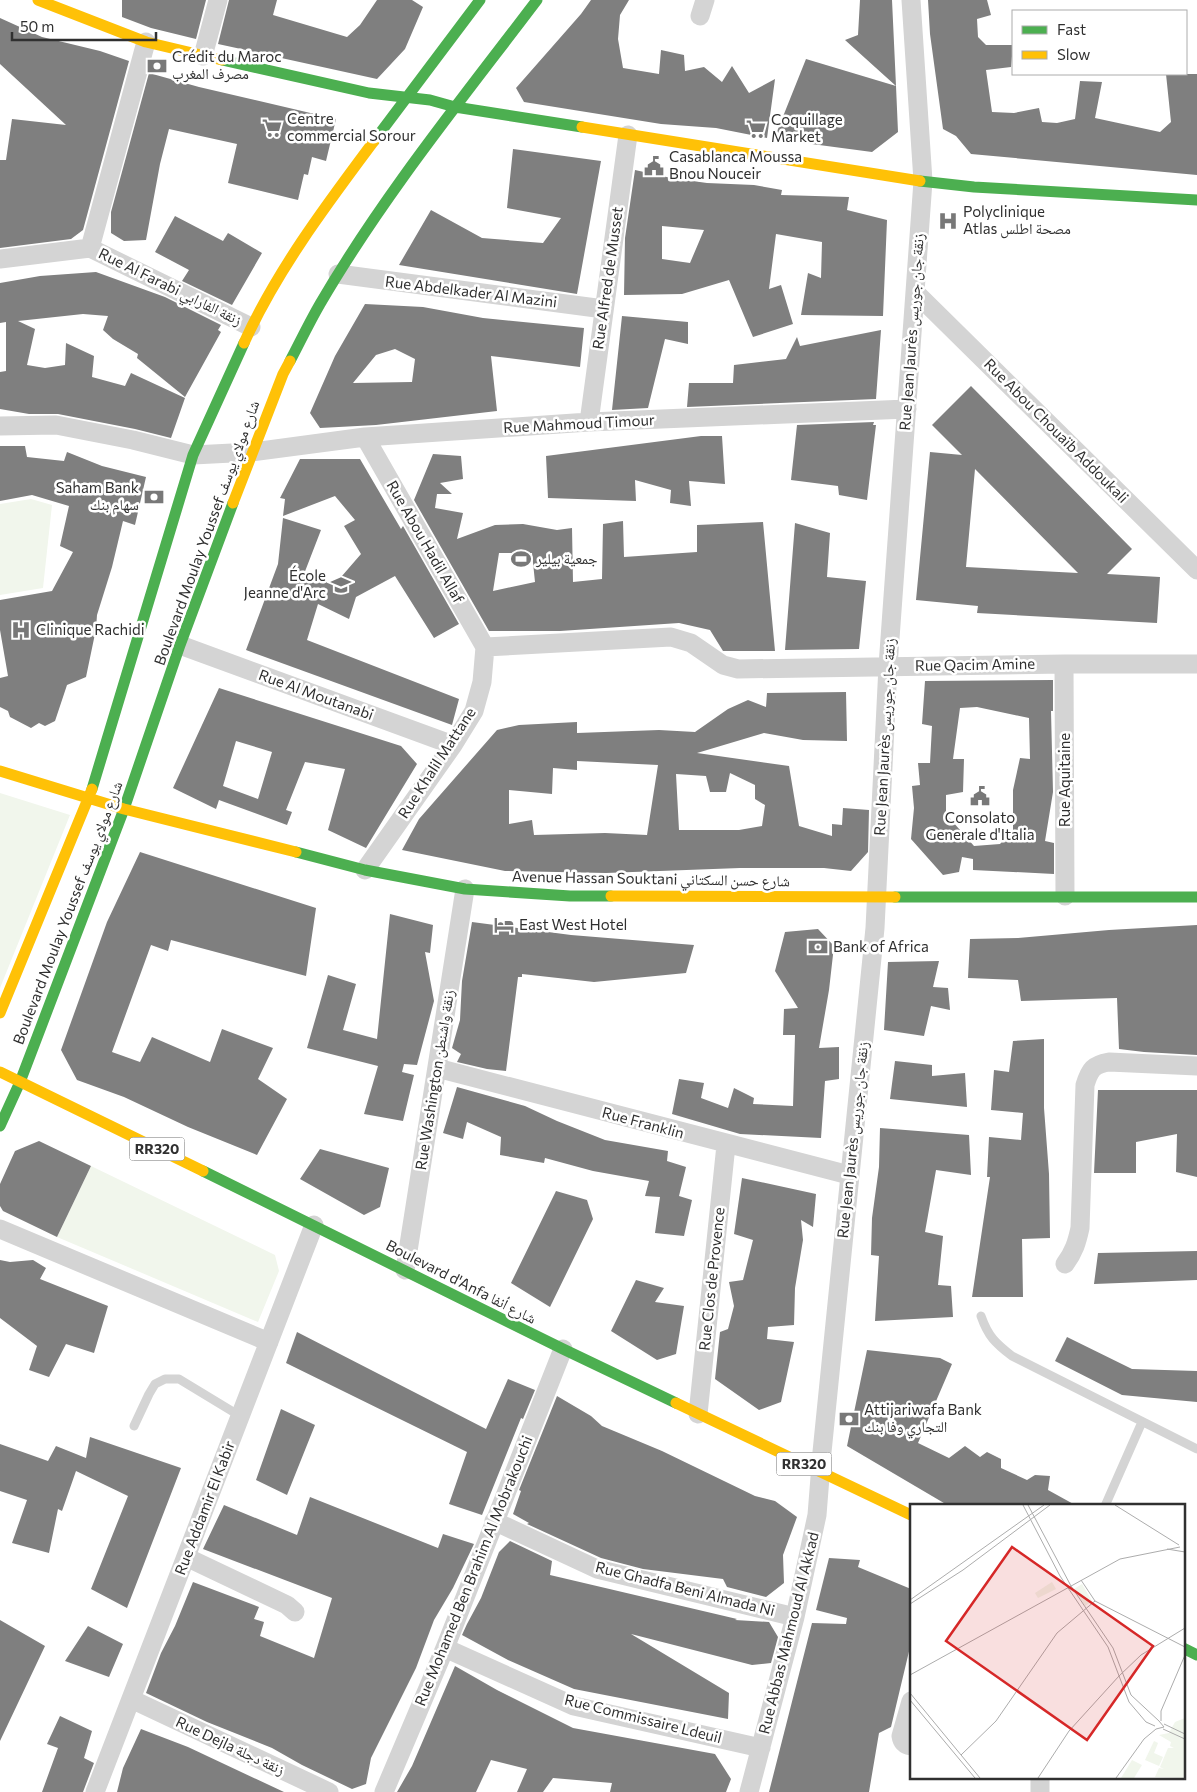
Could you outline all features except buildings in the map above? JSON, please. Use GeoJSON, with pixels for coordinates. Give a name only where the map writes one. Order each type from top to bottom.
{"type":"FeatureCollection","features":[{"type":"Feature","properties":{"kind":"main road"},"geometry":{"type":"LineString","coordinates":[[38,0],[146,42],[369,93],[430,100],[455,107],[923,181],[974,187],[1197,200]]}},
{"type":"Feature","properties":{"kind":"main road","name":"Boulevard Moulay Youssef شارع مولاي يوسف"},"geometry":{"type":"LineString","coordinates":[[0,1013],[88,798],[193,455],[251,327],[300,243],[406,97],[480,0]]}},
{"type":"Feature","properties":{"kind":"main road","name":"Boulevard Moulay Youssef شارع مولاي يوسف"},"geometry":{"type":"LineString","coordinates":[[0,1126],[20,1082],[124,809],[180,645],[283,374],[320,304],[380,210],[455,107],[537,0]]}},
{"type":"Feature","properties":{"kind":"main road","name":"Avenue Hassan Souktani شارع حسن السكتاني"},"geometry":{"type":"LineString","coordinates":[[0,771],[124,809],[365,870],[465,889],[570,896],[1197,897]]}},
{"type":"Feature","properties":{"kind":"main road","name":"Boulevard d'Anfa شارع أنفا"},"geometry":{"type":"LineString","coordinates":[[0,1072],[563,1349],[910,1515]]}},
{"type":"Feature","properties":{"kind":"main road"},"geometry":{"type":"LineString","coordinates":[[1184,1648],[1197,1655]]}},
{"type":"Feature","properties":{"kind":"street"},"geometry":{"type":"LineString","coordinates":[[202,56],[218,0]]}},
{"type":"Feature","properties":{"kind":"street","name":"Rue Jean Jaurès زنقة جان جوريس"},"geometry":{"type":"LineString","coordinates":[[820,1472],[876,897],[888,666],[923,181],[911,0]]}},
{"type":"Feature","properties":{"kind":"street"},"geometry":{"type":"LineString","coordinates":[[90,248],[146,42]]}},
{"type":"Feature","properties":{"kind":"street","name":"Rue Alfred de Musset"},"geometry":{"type":"LineString","coordinates":[[589,422],[628,135]]}},
{"type":"Feature","properties":{"kind":"street","name":"Rue Al Farabi زنقة الفارابي"},"geometry":{"type":"LineString","coordinates":[[0,259],[90,248],[251,327]]}},
{"type":"Feature","properties":{"kind":"street","name":"Rue Abdelkader Al Mazini"},"geometry":{"type":"LineString","coordinates":[[338,274],[604,309]]}},
{"type":"Feature","properties":{"kind":"street","name":"Rue Abou Chouaïb Addoukali"},"geometry":{"type":"LineString","coordinates":[[915,292],[1197,570]]}},
{"type":"Feature","properties":{"kind":"street","name":"Rue Mahmoud Timour"},"geometry":{"type":"LineString","coordinates":[[0,426],[56,425],[133,440],[193,455],[252,452],[365,437],[589,422],[907,409]]}},
{"type":"Feature","properties":{"kind":"street","name":"Rue Abou Hadil Allaf"},"geometry":{"type":"LineString","coordinates":[[365,437],[485,647]]}},
{"type":"Feature","properties":{"kind":"street","name":"Rue Qacim Amine"},"geometry":{"type":"LineString","coordinates":[[485,647],[671,637],[691,643],[723,665],[738,669],[1197,664]]}},
{"type":"Feature","properties":{"kind":"street","name":"Rue Al Moutanabi"},"geometry":{"type":"LineString","coordinates":[[180,645],[453,745]]}},
{"type":"Feature","properties":{"kind":"street","name":"Rue Khalil Mattane"},"geometry":{"type":"LineString","coordinates":[[365,870],[453,745],[474,711],[482,682],[485,647]]}},
{"type":"Feature","properties":{"kind":"street","name":"Rue Aquitaine"},"geometry":{"type":"LineString","coordinates":[[1064,664],[1066,896]]}},
{"type":"Feature","properties":{"kind":"street","name":"Rue Washington زنقة واشنطن"},"geometry":{"type":"LineString","coordinates":[[405,1270],[465,889]]}},
{"type":"Feature","properties":{"kind":"street"},"geometry":{"type":"LineString","coordinates":[[1065,1264],[1077,1244],[1080,1228],[1085,1085],[1089,1072],[1100,1064],[1110,1062],[1197,1066]]}},
{"type":"Feature","properties":{"kind":"street","name":"Rue Franklin"},"geometry":{"type":"LineString","coordinates":[[437,1068],[726,1145],[849,1175]]}},
{"type":"Feature","properties":{"kind":"street","name":"Rue Clos de Provence"},"geometry":{"type":"LineString","coordinates":[[698,1414],[726,1145]]}},
{"type":"Feature","properties":{"kind":"street","name":"Rue Addamir El Kabir"},"geometry":{"type":"LineString","coordinates":[[95,1792],[314,1225]]}},
{"type":"Feature","properties":{"kind":"street"},"geometry":{"type":"LineString","coordinates":[[0,1229],[269,1342]]}},
{"type":"Feature","properties":{"kind":"street","name":"Rue Mohamed Ben Brahim Al Mobrakouchi"},"geometry":{"type":"LineString","coordinates":[[384,1792],[445,1648],[563,1349]]}},
{"type":"Feature","properties":{"kind":"street","name":"Rue Abbas Mahmoud Al Akkad"},"geometry":{"type":"LineString","coordinates":[[750,1792],[795,1616],[817,1515],[820,1472]]}},
{"type":"Feature","properties":{"kind":"street","name":"Rue Ghadfa Beni Almada Ni"},"geometry":{"type":"LineString","coordinates":[[494,1521],[597,1569],[795,1616]]}},
{"type":"Feature","properties":{"kind":"street"},"geometry":{"type":"LineString","coordinates":[[186,1557],[286,1605],[295,1612]]}},
{"type":"Feature","properties":{"kind":"street","name":"Rue Commissaire Ldeuil"},"geometry":{"type":"LineString","coordinates":[[445,1648],[574,1706],[761,1748]]}},
{"type":"Feature","properties":{"kind":"street","name":"Rue Dejla زنقة دجلة"},"geometry":{"type":"LineString","coordinates":[[131,1699],[329,1792]]}},
{"type":"Feature","properties":{"kind":"street"},"geometry":{"type":"LineString","coordinates":[[910,1704],[901,1736],[906,1745],[910,1746]]}},
{"type":"Feature","properties":{"kind":"lane"},"geometry":{"type":"LineString","coordinates":[[981,1316],[987,1333],[998,1346],[1012,1356],[1197,1449]]}},
{"type":"Feature","properties":{"kind":"lane"},"geometry":{"type":"LineString","coordinates":[[134,1426],[155,1384],[165,1378],[179,1379],[240,1416]]}},
{"type":"Feature","properties":{"kind":"lane"},"geometry":{"type":"LineString","coordinates":[[1106,1504],[1142,1422]]}},
{"type":"Feature","properties":{"kind":"shaded area"},"geometry":{"type":"Polygon","coordinates":[[[31,499],[52,505],[43,588],[0,595],[0,504],[31,499]]]}},
{"type":"Feature","properties":{"kind":"shaded area"},"geometry":{"type":"Polygon","coordinates":[[[0,793],[70,815],[0,988],[0,793]]]}},
{"type":"Feature","properties":{"kind":"shaded area"},"geometry":{"type":"Polygon","coordinates":[[[91,1166],[275,1255],[279,1271],[258,1322],[57,1237],[91,1166]]]}},
{"type":"Feature","properties":{"kind":"traffic: fast"},"geometry":{"type":"LineString","coordinates":[[374,141],[480,0]]}},
{"type":"Feature","properties":{"kind":"traffic: fast"},"geometry":{"type":"LineString","coordinates":[[290,361],[320,304],[370,225],[424,149],[537,0]]}},
{"type":"Feature","properties":{"kind":"traffic: fast"},"geometry":{"type":"LineString","coordinates":[[222,60],[369,93],[430,100],[455,107],[582,127]]}},
{"type":"Feature","properties":{"kind":"traffic: fast"},"geometry":{"type":"LineString","coordinates":[[920,181],[974,187],[1197,200]]}},
{"type":"Feature","properties":{"kind":"traffic: fast"},"geometry":{"type":"LineString","coordinates":[[92,789],[193,455],[244,343]]}},
{"type":"Feature","properties":{"kind":"traffic: fast"},"geometry":{"type":"LineString","coordinates":[[0,1126],[20,1082],[124,809],[180,645],[233,503]]}},
{"type":"Feature","properties":{"kind":"traffic: fast"},"geometry":{"type":"LineString","coordinates":[[296,852],[365,870],[465,889],[570,896],[611,896]]}},
{"type":"Feature","properties":{"kind":"traffic: fast"},"geometry":{"type":"LineString","coordinates":[[895,897],[1197,897]]}},
{"type":"Feature","properties":{"kind":"traffic: fast"},"geometry":{"type":"LineString","coordinates":[[203,1171],[676,1403]]}},
{"type":"Feature","properties":{"kind":"traffic: fast"},"geometry":{"type":"LineString","coordinates":[[1184,1648],[1197,1655]]}},
{"type":"Feature","properties":{"kind":"traffic: slow"},"geometry":{"type":"LineString","coordinates":[[38,0],[146,42],[222,60]]}},
{"type":"Feature","properties":{"kind":"traffic: slow"},"geometry":{"type":"LineString","coordinates":[[582,127],[920,181]]}},
{"type":"Feature","properties":{"kind":"traffic: slow"},"geometry":{"type":"LineString","coordinates":[[244,343],[287,264],[321,213],[374,141]]}},
{"type":"Feature","properties":{"kind":"traffic: slow"},"geometry":{"type":"LineString","coordinates":[[233,503],[283,374],[290,361]]}},
{"type":"Feature","properties":{"kind":"traffic: slow"},"geometry":{"type":"LineString","coordinates":[[0,771],[124,809],[296,852]]}},
{"type":"Feature","properties":{"kind":"traffic: slow"},"geometry":{"type":"LineString","coordinates":[[0,1013],[92,789]]}},
{"type":"Feature","properties":{"kind":"traffic: slow"},"geometry":{"type":"LineString","coordinates":[[611,896],[895,897]]}},
{"type":"Feature","properties":{"kind":"traffic: slow"},"geometry":{"type":"LineString","coordinates":[[0,1072],[203,1171]]}},
{"type":"Feature","properties":{"kind":"traffic: slow"},"geometry":{"type":"LineString","coordinates":[[676,1403],[910,1515]]}},
{"type":"Feature","properties":{"kind":"place","name":"Crédit du Maroc مصرف المغرب"},"geometry":{"type":"Point","coordinates":[157,66]}},
{"type":"Feature","properties":{"kind":"place","name":"Centre commercial Sorour"},"geometry":{"type":"Point","coordinates":[272,128]}},
{"type":"Feature","properties":{"kind":"place","name":"Coquillage Market"},"geometry":{"type":"Point","coordinates":[756,129]}},
{"type":"Feature","properties":{"kind":"place","name":"Casablanca Moussa Bnou Nouceir"},"geometry":{"type":"Point","coordinates":[654,166]}},
{"type":"Feature","properties":{"kind":"place","name":"Polyclinique Atlas مصحة اطلس"},"geometry":{"type":"Point","coordinates":[948,221]}},
{"type":"Feature","properties":{"kind":"place","name":"Saham Bank سهام بنك"},"geometry":{"type":"Point","coordinates":[154,497]}},
{"type":"Feature","properties":{"kind":"place","name":"جمعية بيلير"},"geometry":{"type":"Point","coordinates":[521,559]}},
{"type":"Feature","properties":{"kind":"place","name":"École Jeanne d'Arc"},"geometry":{"type":"Point","coordinates":[341,585]}},
{"type":"Feature","properties":{"kind":"place","name":"Clinique Rachidi"},"geometry":{"type":"Point","coordinates":[21,630]}},
{"type":"Feature","properties":{"kind":"place","name":"Consolato Generale d'Italia"},"geometry":{"type":"Point","coordinates":[980,796]}},
{"type":"Feature","properties":{"kind":"place","name":"East West Hotel"},"geometry":{"type":"Point","coordinates":[504,925]}},
{"type":"Feature","properties":{"kind":"place","name":"Bank of Africa"},"geometry":{"type":"Point","coordinates":[818,947]}},
{"type":"Feature","properties":{"kind":"place","name":"Attijariwafa Bank التجاري وفا بنك"},"geometry":{"type":"Point","coordinates":[849,1419]}}]}
